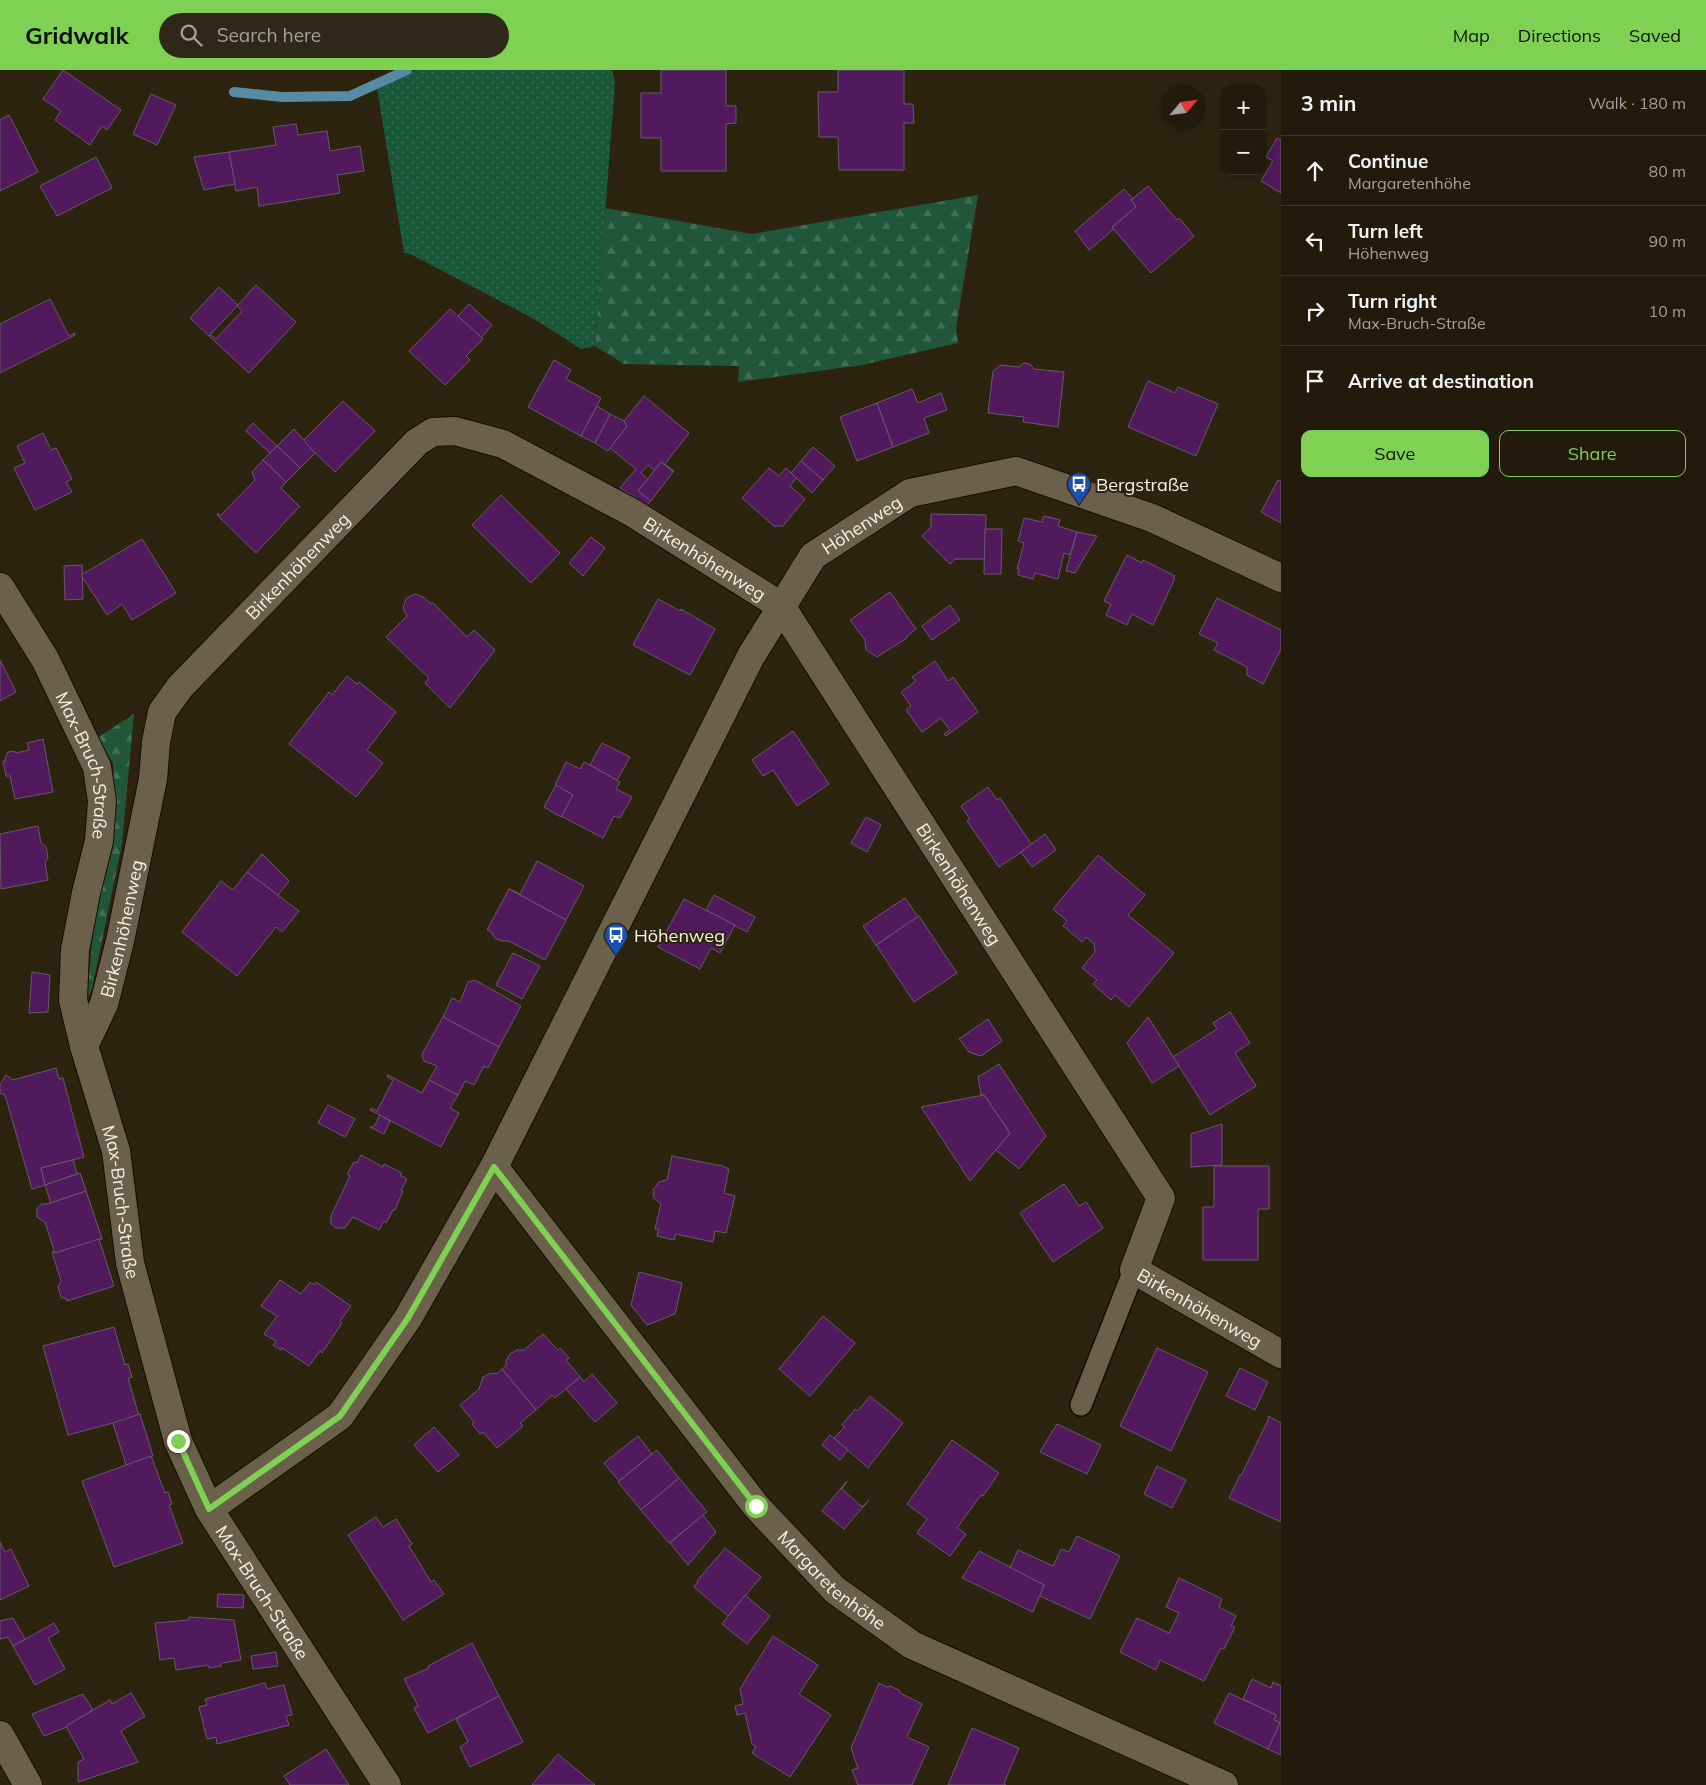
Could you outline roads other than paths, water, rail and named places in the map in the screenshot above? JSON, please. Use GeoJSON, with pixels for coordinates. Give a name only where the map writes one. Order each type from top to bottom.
{"type":"FeatureCollection","features":[{"type":"Feature","properties":{"kind":"street","name":"Birkenhöhenweg"},"geometry":{"type":"LineString","coordinates":[[84,1046],[104,1004],[120,941],[153,779],[156,742],[162,712],[180,687],[410,449],[433,432],[455,431],[503,444],[631,512],[781,606],[1161,1198],[1134,1270],[1281,1354]]}},
{"type":"Feature","properties":{"kind":"street","name":"Höhenweg"},"geometry":{"type":"LineString","coordinates":[[209,1509],[340,1416],[408,1318],[494,1167],[751,656],[813,556],[910,493],[1016,471],[1152,518],[1281,578]]}},
{"type":"Feature","properties":{"kind":"street","name":"Max-Bruch-Straße"},"geometry":{"type":"LineString","coordinates":[[0,587],[45,659],[97,767],[102,801],[100,841],[86,893],[74,950],[73,1000],[84,1046],[116,1151],[130,1263],[178,1441],[209,1509],[387,1785]]}},
{"type":"Feature","properties":{"kind":"street","name":"Margaretenhöhe"},"geometry":{"type":"LineString","coordinates":[[494,1167],[756,1506],[835,1590],[912,1645],[1224,1785]]}},
{"type":"Feature","properties":{"kind":"street"},"geometry":{"type":"LineString","coordinates":[[0,1735],[28,1785]]}},
{"type":"Feature","properties":{"kind":"lane"},"geometry":{"type":"LineString","coordinates":[[1081,1405],[1134,1270]]}},
{"type":"Feature","properties":{"kind":"waterway"},"geometry":{"type":"LineString","coordinates":[[234,92],[282,97],[350,96],[407,70]]}},
{"type":"Feature","properties":{"kind":"place","name":"Bergstraße"},"geometry":{"type":"Point","coordinates":[1079,505]}},
{"type":"Feature","properties":{"kind":"place","name":"Höhenweg"},"geometry":{"type":"Point","coordinates":[616,956]}}]}
